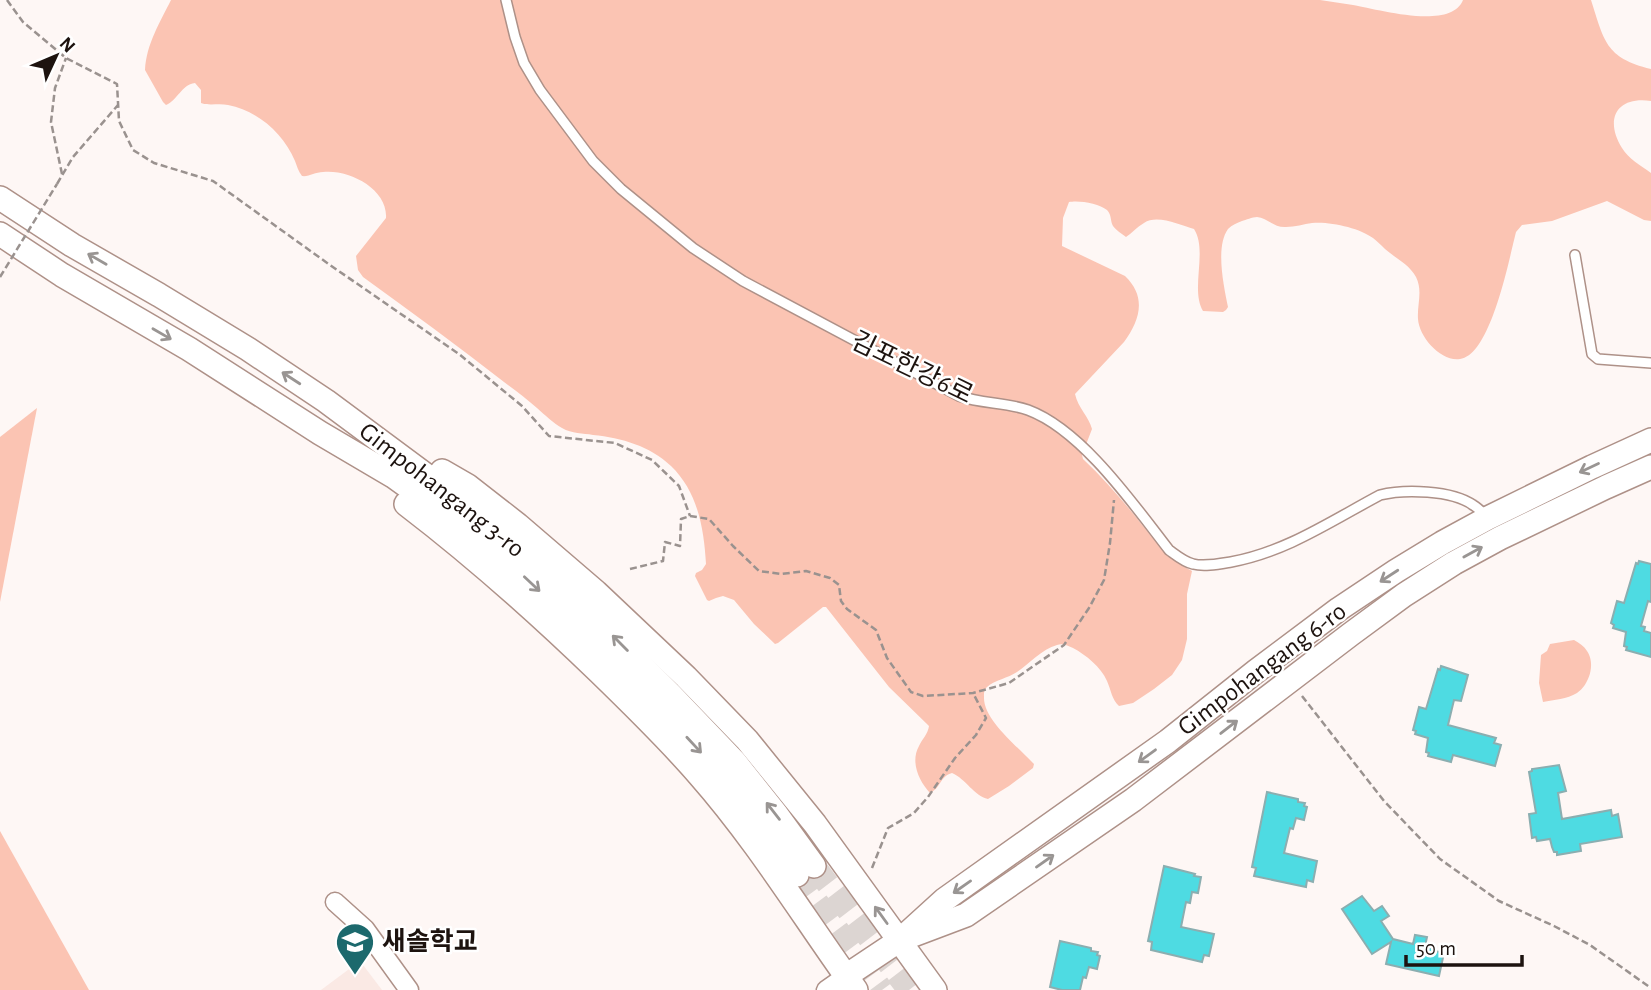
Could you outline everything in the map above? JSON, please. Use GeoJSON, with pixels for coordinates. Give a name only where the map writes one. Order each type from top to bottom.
{"type":"FeatureCollection","features":[{"type":"Feature","properties":{"kind":"street","name":"Gimpohangang 3-ro"},"geometry":{"type":"LineString","coordinates":[[0,198],[72,245],[248,349],[326,401],[523,551],[593,617],[735,762],[777,815],[800,878]]}},
{"type":"Feature","properties":{"kind":"street","name":"Gimpohangang 3-ro"},"geometry":{"type":"LineString","coordinates":[[0,234],[62,275],[189,349],[320,433],[462,547],[509,587],[632,704],[700,775],[772,868],[800,878]]}},
{"type":"Feature","properties":{"kind":"street"},"geometry":{"type":"LineString","coordinates":[[326,401],[468,486],[596,592],[686,677],[747,740],[791,793],[935,990]]}},
{"type":"Feature","properties":{"kind":"street","name":"Gimpohangang 6-ro"},"geometry":{"type":"LineString","coordinates":[[851,983],[944,900],[1168,741],[1339,609],[1431,550],[1488,518],[1651,440]]}},
{"type":"Feature","properties":{"kind":"street","name":"Gimpohangang 6-ro"},"geometry":{"type":"LineString","coordinates":[[900,940],[966,915],[1133,800],[1404,595],[1454,563],[1606,486],[1651,467]]}},
{"type":"Feature","properties":{"kind":"street"},"geometry":{"type":"LineString","coordinates":[[826,990],[851,983],[800,878],[817,878],[839,857]]}},
{"type":"Feature","properties":{"kind":"street"},"geometry":{"type":"LineString","coordinates":[[335,902],[365,929],[409,990]]}},
{"type":"Feature","properties":{"kind":"lane","name":"김포한강6로"},"geometry":{"type":"LineString","coordinates":[[506,0],[524,63],[540,90],[593,161],[621,189],[693,248],[743,281],[959,396],[975,402],[1013,406],[1044,418],[1072,438],[1115,484],[1169,550],[1185,561],[1194,564],[1223,564],[1258,556],[1281,548],[1380,495],[1391,492],[1448,495],[1472,503],[1488,518],[1500,538]]}},
{"type":"Feature","properties":{"kind":"lane"},"geometry":{"type":"LineString","coordinates":[[1575,255],[1592,354],[1598,359],[1651,363]]}},
{"type":"Feature","properties":{"kind":"path"},"geometry":{"type":"LineString","coordinates":[[7,0],[23,22],[66,58],[117,84],[119,121],[132,150],[154,163],[213,180],[458,355],[522,406],[549,436],[615,443],[652,460],[679,486],[690,516]]}},
{"type":"Feature","properties":{"kind":"path"},"geometry":{"type":"LineString","coordinates":[[62,174],[51,122],[55,88],[66,58]]}},
{"type":"Feature","properties":{"kind":"path"},"geometry":{"type":"LineString","coordinates":[[0,276],[73,157],[118,105]]}},
{"type":"Feature","properties":{"kind":"path"},"geometry":{"type":"LineString","coordinates":[[630,569],[663,561],[665,542],[680,546],[681,519],[690,516],[709,519],[759,571],[781,575],[806,571],[830,578],[839,585],[841,601],[876,630],[887,658],[911,692],[923,696],[973,694],[1009,683],[1064,645],[1104,580],[1115,484]]}},
{"type":"Feature","properties":{"kind":"path"},"geometry":{"type":"LineString","coordinates":[[1289,680],[1384,800],[1440,859],[1499,901],[1590,945],[1651,988]]}},
{"type":"Feature","properties":{"kind":"path"},"geometry":{"type":"LineString","coordinates":[[869,875],[888,828],[914,813],[981,727],[986,718],[973,694]]}},
{"type":"Feature","properties":{"kind":"shaded area"},"geometry":{"type":"Polygon","coordinates":[[[171,0],[1320,0],[1412,16],[1429,16],[1456,9],[1463,0],[1591,0],[1599,26],[1615,53],[1636,65],[1651,69],[1651,101],[1639,100],[1622,106],[1614,119],[1614,128],[1625,152],[1651,173],[1651,221],[1607,201],[1552,221],[1522,225],[1516,232],[1497,304],[1481,341],[1471,354],[1453,359],[1432,347],[1422,333],[1418,319],[1419,287],[1413,272],[1374,239],[1360,231],[1327,223],[1282,227],[1257,217],[1235,224],[1228,229],[1224,237],[1221,256],[1228,307],[1223,312],[1203,311],[1198,292],[1198,238],[1194,229],[1169,221],[1155,220],[1144,223],[1126,237],[1113,226],[1107,210],[1088,203],[1069,202],[1063,218],[1062,246],[1125,276],[1139,300],[1137,317],[1124,342],[1075,394],[1092,429],[1082,455],[1083,459],[1166,552],[1192,571],[1187,594],[1187,639],[1182,660],[1172,675],[1133,703],[1119,706],[1104,676],[1088,658],[1063,645],[1046,650],[1017,672],[990,685],[984,692],[989,714],[1002,732],[1034,764],[1033,768],[988,799],[978,795],[952,773],[930,793],[919,777],[915,758],[929,726],[889,687],[826,607],[775,644],[734,600],[723,596],[707,600],[695,576],[706,564],[698,512],[688,487],[671,466],[654,453],[635,444],[574,432],[559,426],[363,277],[358,270],[356,256],[386,218],[381,198],[374,190],[344,174],[323,172],[302,176],[284,141],[268,125],[239,108],[225,104],[201,103],[201,90],[195,83],[186,87],[170,103],[166,105],[163,102],[145,70],[151,43],[171,0]]]}},
{"type":"Feature","properties":{"kind":"shaded area"},"geometry":{"type":"Polygon","coordinates":[[[37,408],[0,602],[0,437],[37,408]]]}},
{"type":"Feature","properties":{"kind":"shaded area"},"geometry":{"type":"Polygon","coordinates":[[[1574,640],[1590,656],[1588,680],[1573,695],[1543,702],[1539,683],[1541,655],[1547,651],[1550,644],[1574,640]]]}},
{"type":"Feature","properties":{"kind":"shaded area"},"geometry":{"type":"Polygon","coordinates":[[[0,831],[89,990],[0,990],[0,831]]]}},
{"type":"Feature","properties":{"kind":"shaded area","name":"새솔학교"},"geometry":{"type":"Polygon","coordinates":[[[360,961],[382,990],[321,990],[360,961]]]}},
{"type":"Feature","properties":{"kind":"building"},"geometry":{"type":"Polygon","coordinates":[[[1639,561],[1651,564],[1651,602],[1648,601],[1641,626],[1645,627],[1644,631],[1651,633],[1651,657],[1626,650],[1626,632],[1613,628],[1611,623],[1617,601],[1624,603],[1636,563],[1639,561]]]}},
{"type":"Feature","properties":{"kind":"building"},"geometry":{"type":"Polygon","coordinates":[[[1441,666],[1468,675],[1461,701],[1454,700],[1448,725],[1496,738],[1494,743],[1501,745],[1495,766],[1453,755],[1451,762],[1428,756],[1428,738],[1415,734],[1416,731],[1413,730],[1419,707],[1426,709],[1441,666]]]}},
{"type":"Feature","properties":{"kind":"building"},"geometry":{"type":"Polygon","coordinates":[[[1559,765],[1566,791],[1558,793],[1562,819],[1611,810],[1612,816],[1618,814],[1622,837],[1580,844],[1581,851],[1557,855],[1550,839],[1537,841],[1536,837],[1532,838],[1529,814],[1536,813],[1529,772],[1532,769],[1559,765]]]}},
{"type":"Feature","properties":{"kind":"building"},"geometry":{"type":"Polygon","coordinates":[[[1267,792],[1298,799],[1298,802],[1305,803],[1304,806],[1307,807],[1304,820],[1296,818],[1293,829],[1290,828],[1284,853],[1317,861],[1313,882],[1307,880],[1306,887],[1254,876],[1256,868],[1252,867],[1267,792]]]}},
{"type":"Feature","properties":{"kind":"building"},"geometry":{"type":"Polygon","coordinates":[[[1164,866],[1201,877],[1198,893],[1192,892],[1190,903],[1186,902],[1181,927],[1214,934],[1209,956],[1204,955],[1202,962],[1151,950],[1152,942],[1148,941],[1164,866]]]}},
{"type":"Feature","properties":{"kind":"building"},"geometry":{"type":"Polygon","coordinates":[[[1362,896],[1374,911],[1382,906],[1389,916],[1381,921],[1393,939],[1413,944],[1415,935],[1427,937],[1425,946],[1444,953],[1439,976],[1386,964],[1391,942],[1372,954],[1342,909],[1362,896]]]}},
{"type":"Feature","properties":{"kind":"building"},"geometry":{"type":"Polygon","coordinates":[[[1060,941],[1091,948],[1091,951],[1098,952],[1097,955],[1100,956],[1097,969],[1089,967],[1086,978],[1083,977],[1080,990],[1050,987],[1060,941]]]}},
{"type":"Feature","properties":{"kind":"tunnel"},"geometry":{"type":"LineString","coordinates":[[814,866],[909,990]]}},
{"type":"Feature","properties":{"kind":"tunnel"},"geometry":{"type":"LineString","coordinates":[[797,875],[882,990]]}},
{"type":"Feature","properties":{"kind":"place","name":"새솔학교"},"geometry":{"type":"Point","coordinates":[355,976]}}]}
